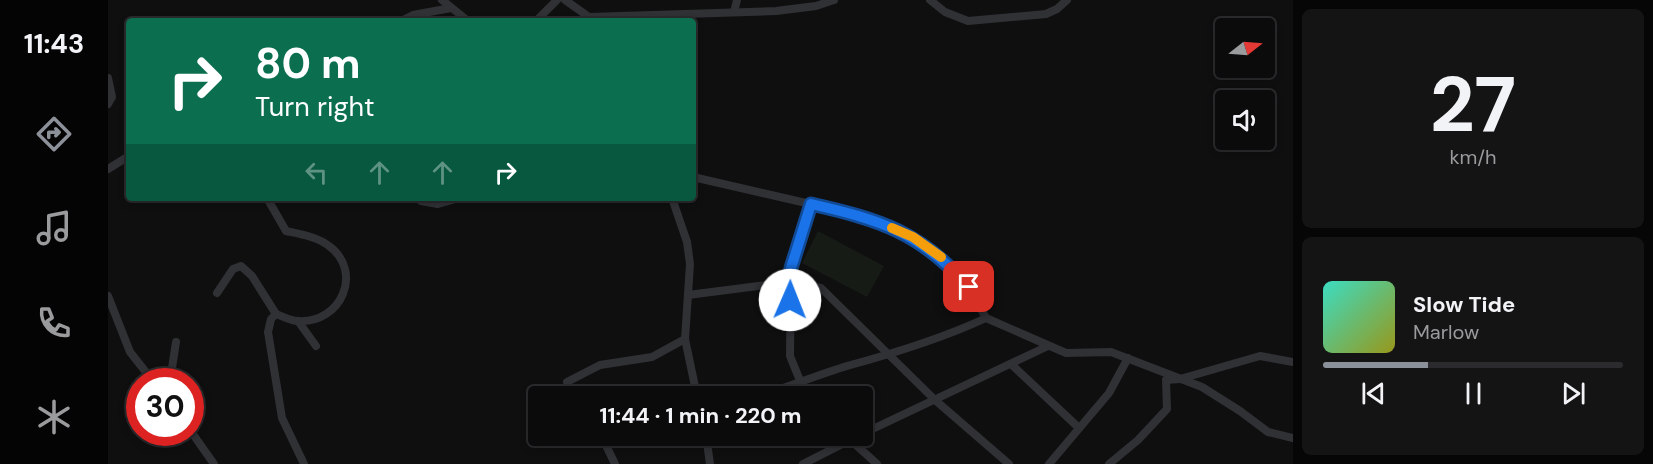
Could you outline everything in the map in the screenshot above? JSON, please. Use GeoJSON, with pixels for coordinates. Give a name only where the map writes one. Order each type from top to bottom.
{"type":"FeatureCollection","features":[{"type":"Feature","properties":{"kind":"street"},"geometry":{"type":"LineString","coordinates":[[442,0],[464,18]]}},
{"type":"Feature","properties":{"kind":"street"},"geometry":{"type":"LineString","coordinates":[[539,18],[557,0]]}},
{"type":"Feature","properties":{"kind":"street"},"geometry":{"type":"LineString","coordinates":[[565,0],[589,18]]}},
{"type":"Feature","properties":{"kind":"street"},"geometry":{"type":"LineString","coordinates":[[734,12],[737,0]]}},
{"type":"Feature","properties":{"kind":"street"},"geometry":{"type":"LineString","coordinates":[[611,18],[786,10],[816,6],[834,0]]}},
{"type":"Feature","properties":{"kind":"street"},"geometry":{"type":"LineString","coordinates":[[930,0],[945,12],[968,21],[1046,14],[1057,9],[1066,0]]}},
{"type":"Feature","properties":{"kind":"street"},"geometry":{"type":"LineString","coordinates":[[407,18],[451,8]]}},
{"type":"Feature","properties":{"kind":"street"},"geometry":{"type":"LineString","coordinates":[[108,78],[112,97],[108,104]]}},
{"type":"Feature","properties":{"kind":"street"},"geometry":{"type":"LineString","coordinates":[[108,168],[126,158]]}},
{"type":"Feature","properties":{"kind":"street"},"geometry":{"type":"LineString","coordinates":[[696,178],[867,217],[913,237],[945,261],[969,287],[986,318],[1066,353],[1112,352],[1128,358],[1211,393],[1268,432],[1293,438]]}},
{"type":"Feature","properties":{"kind":"street"},"geometry":{"type":"LineString","coordinates":[[217,293],[233,268],[241,266],[252,276],[276,314],[298,321],[320,317],[339,306],[346,287],[343,264],[330,246],[286,231],[269,201]]}},
{"type":"Feature","properties":{"kind":"street"},"geometry":{"type":"LineString","coordinates":[[421,201],[438,204],[448,201]]}},
{"type":"Feature","properties":{"kind":"street"},"geometry":{"type":"LineString","coordinates":[[673,201],[687,242],[690,264],[685,339],[695,386]]}},
{"type":"Feature","properties":{"kind":"street"},"geometry":{"type":"LineString","coordinates":[[803,386],[790,356],[790,282],[791,268],[811,204]]}},
{"type":"Feature","properties":{"kind":"street"},"geometry":{"type":"LineString","coordinates":[[688,295],[790,282],[821,288],[888,356],[1009,464]]}},
{"type":"Feature","properties":{"kind":"street"},"geometry":{"type":"LineString","coordinates":[[108,296],[130,351],[143,368]]}},
{"type":"Feature","properties":{"kind":"street"},"geometry":{"type":"LineString","coordinates":[[276,314],[271,319],[268,332],[282,418],[304,464]]}},
{"type":"Feature","properties":{"kind":"street"},"geometry":{"type":"LineString","coordinates":[[791,386],[950,335],[986,318]]}},
{"type":"Feature","properties":{"kind":"street"},"geometry":{"type":"LineString","coordinates":[[298,321],[316,346]]}},
{"type":"Feature","properties":{"kind":"street"},"geometry":{"type":"LineString","coordinates":[[567,382],[600,364],[652,357],[685,339]]}},
{"type":"Feature","properties":{"kind":"street"},"geometry":{"type":"LineString","coordinates":[[172,368],[176,342]]}},
{"type":"Feature","properties":{"kind":"street"},"geometry":{"type":"LineString","coordinates":[[873,428],[1048,346]]}},
{"type":"Feature","properties":{"kind":"street"},"geometry":{"type":"LineString","coordinates":[[1109,464],[1138,440],[1167,409],[1166,380],[1180,379],[1260,356],[1293,362]]}},
{"type":"Feature","properties":{"kind":"street"},"geometry":{"type":"LineString","coordinates":[[1049,464],[1109,393],[1128,358]]}},
{"type":"Feature","properties":{"kind":"street"},"geometry":{"type":"LineString","coordinates":[[1011,363],[1079,428]]}},
{"type":"Feature","properties":{"kind":"street"},"geometry":{"type":"LineString","coordinates":[[201,446],[214,464]]}},
{"type":"Feature","properties":{"kind":"street"},"geometry":{"type":"LineString","coordinates":[[606,446],[615,464]]}},
{"type":"Feature","properties":{"kind":"street"},"geometry":{"type":"LineString","coordinates":[[708,446],[710,464]]}},
{"type":"Feature","properties":{"kind":"street"},"geometry":{"type":"LineString","coordinates":[[803,464],[833,446]]}},
{"type":"Feature","properties":{"kind":"street"},"geometry":{"type":"LineString","coordinates":[[858,446],[877,464]]}},
{"type":"Feature","properties":{"kind":"shaded area"},"geometry":{"type":"Polygon","coordinates":[[[818,231],[884,266],[867,297],[802,263],[818,231]]]}},
{"type":"Feature","properties":{"kind":"slow traffic"},"geometry":{"type":"LineString","coordinates":[[892,228],[913,237],[941,257]]}},
{"type":"Feature","properties":{"kind":"route"},"geometry":{"type":"LineString","coordinates":[[790,300],[791,268],[811,204],[867,217],[913,237],[945,261],[969,287]]}}]}
